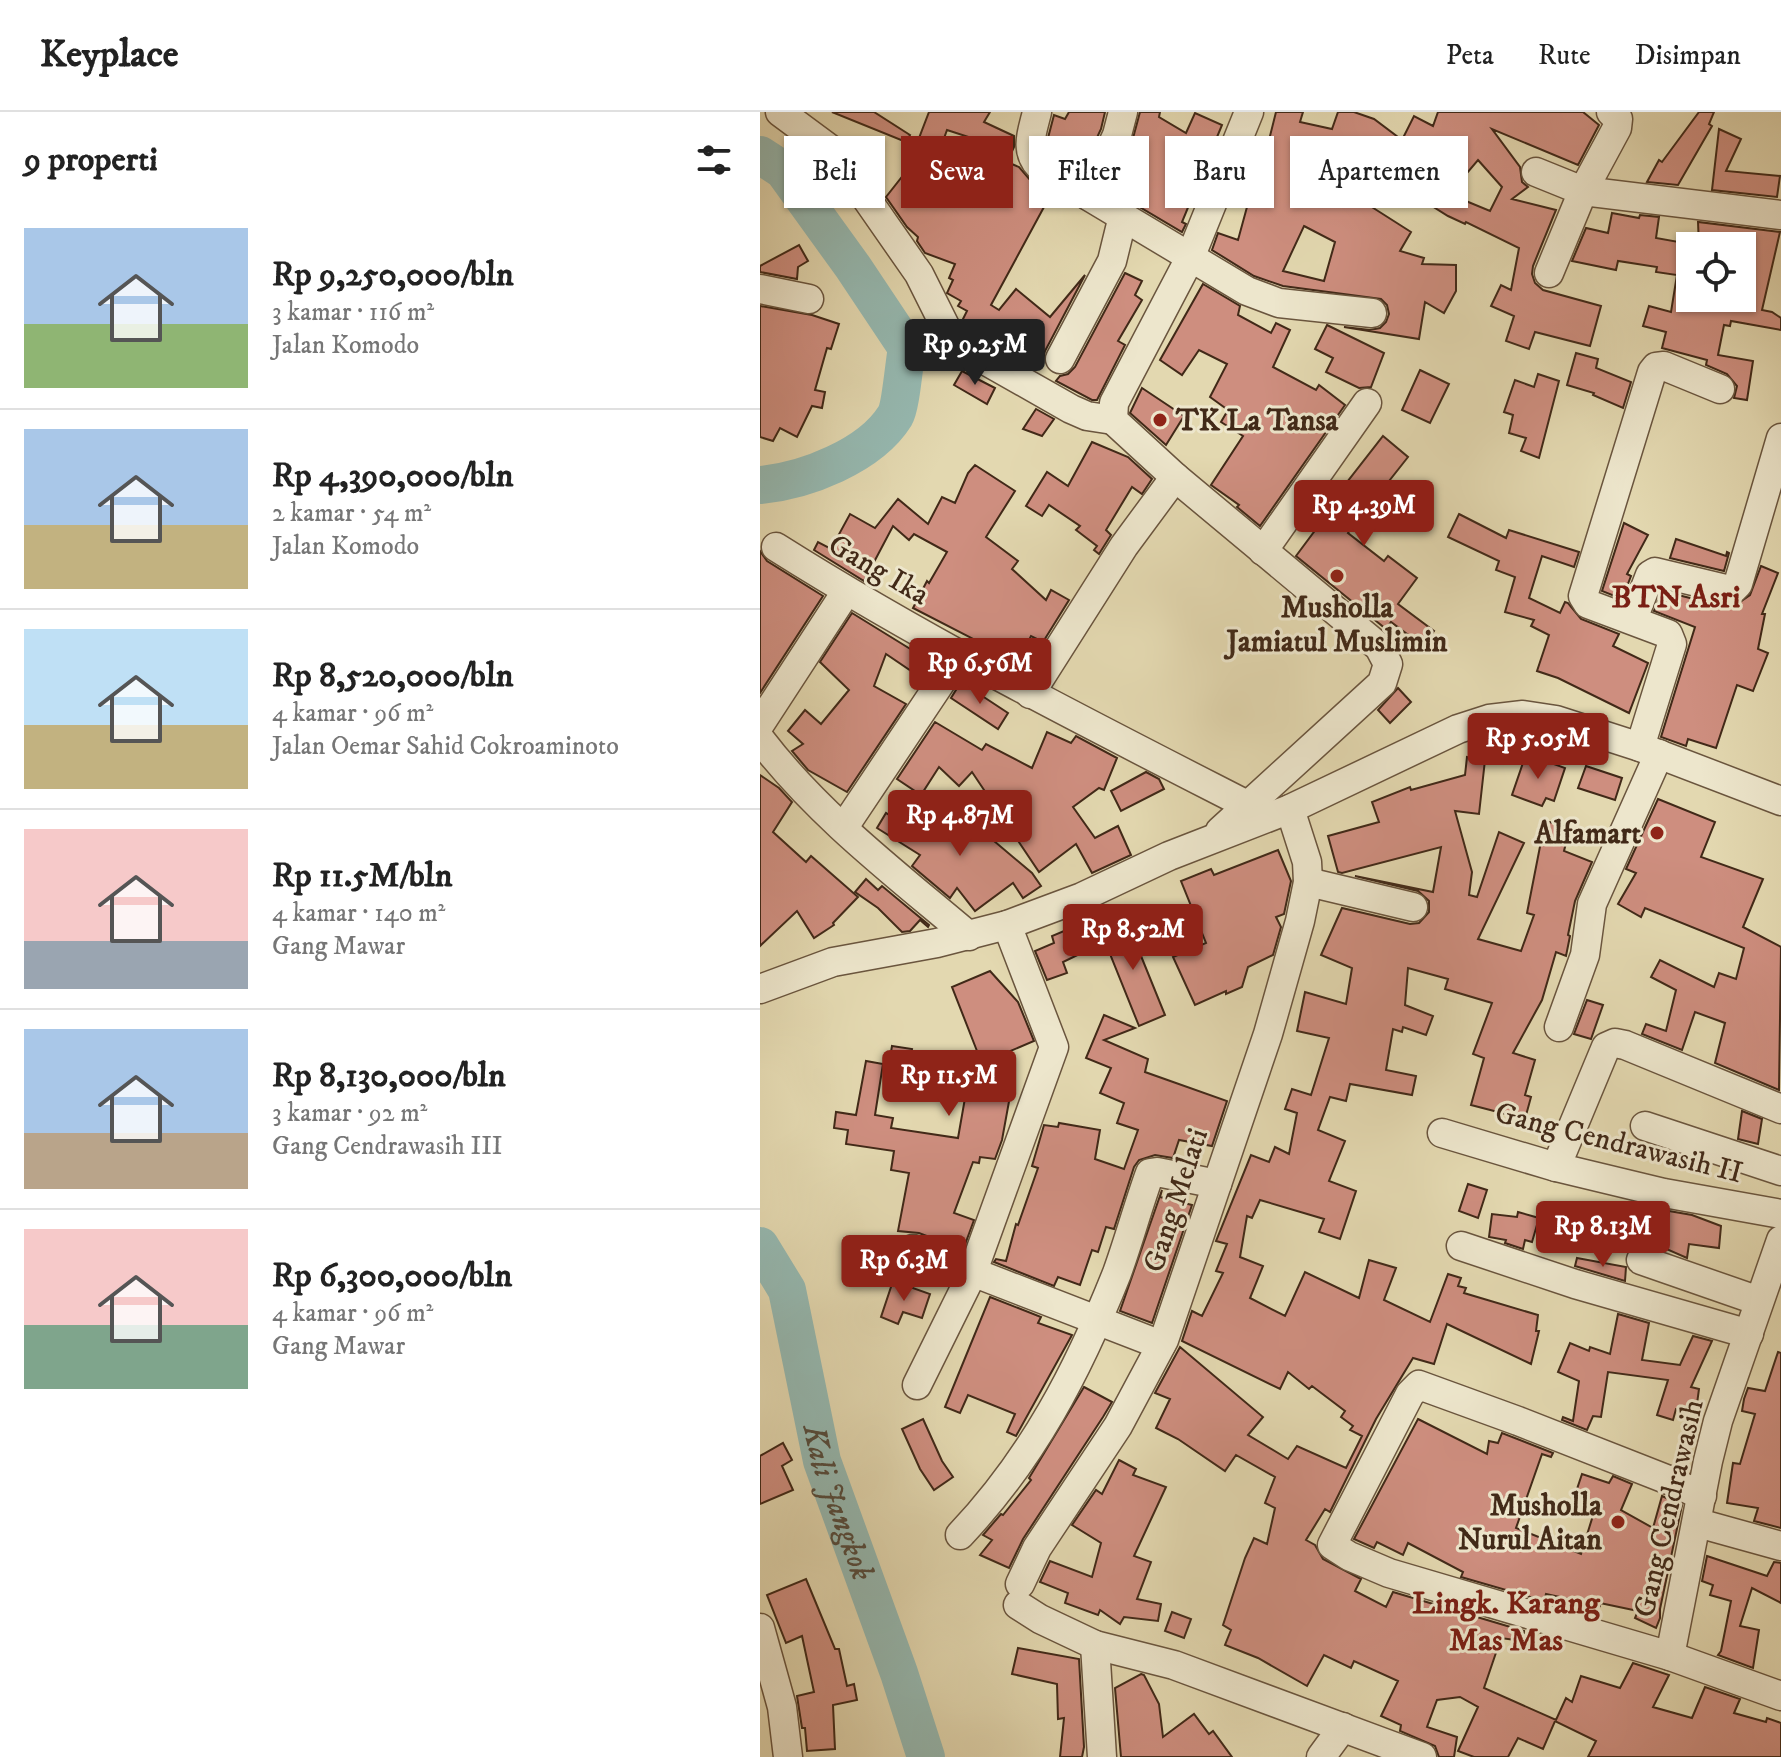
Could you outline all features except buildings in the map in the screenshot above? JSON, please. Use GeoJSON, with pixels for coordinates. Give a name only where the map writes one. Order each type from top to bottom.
{"type":"FeatureCollection","features":[{"type":"Feature","properties":{"kind":"street"},"geometry":{"type":"LineString","coordinates":[[780,112],[834,152],[919,274],[953,342],[1071,409],[1087,416],[1113,420],[1175,477],[1379,647],[1386,657],[1388,668],[1382,683],[1213,838]]}},
{"type":"Feature","properties":{"kind":"street"},"geometry":{"type":"LineString","coordinates":[[1031,136],[1037,112]]}},
{"type":"Feature","properties":{"kind":"street"},"geometry":{"type":"LineString","coordinates":[[1117,136],[1123,112]]}},
{"type":"Feature","properties":{"kind":"street"},"geometry":{"type":"LineString","coordinates":[[1113,420],[1114,403],[1190,258],[1249,112]]}},
{"type":"Feature","properties":{"kind":"street"},"geometry":{"type":"LineString","coordinates":[[1549,273],[1583,191],[1617,128],[1618,119],[1611,112]]}},
{"type":"Feature","properties":{"kind":"street"},"geometry":{"type":"LineString","coordinates":[[1536,172],[1583,191],[1781,215]]}},
{"type":"Feature","properties":{"kind":"street"},"geometry":{"type":"LineString","coordinates":[[1109,208],[1222,279],[1279,303],[1372,313]]}},
{"type":"Feature","properties":{"kind":"street"},"geometry":{"type":"LineString","coordinates":[[1060,359],[1112,261],[1123,216]]}},
{"type":"Feature","properties":{"kind":"street"},"geometry":{"type":"LineString","coordinates":[[760,289],[809,299]]}},
{"type":"Feature","properties":{"kind":"street"},"geometry":{"type":"LineString","coordinates":[[1559,1027],[1585,955],[1592,904],[1650,751],[1672,644],[1668,634],[1588,604],[1583,596],[1652,372],[1656,367],[1664,366],[1720,389]]}},
{"type":"Feature","properties":{"kind":"street"},"geometry":{"type":"LineString","coordinates":[[1263,551],[1367,403]]}},
{"type":"Feature","properties":{"kind":"street"},"geometry":{"type":"LineString","coordinates":[[1633,619],[1650,575],[1655,572],[1726,589],[1733,589],[1738,584],[1781,438]]}},
{"type":"Feature","properties":{"kind":"street"},"geometry":{"type":"LineString","coordinates":[[1030,694],[1124,546],[1175,477]]}},
{"type":"Feature","properties":{"kind":"street","name":"Gang Ika"},"geometry":{"type":"LineString","coordinates":[[776,547],[846,592],[1030,694],[1247,805]]}},
{"type":"Feature","properties":{"kind":"street"},"geometry":{"type":"LineString","coordinates":[[846,592],[761,739],[800,787],[969,936]]}},
{"type":"Feature","properties":{"kind":"street"},"geometry":{"type":"LineString","coordinates":[[844,827],[959,655]]}},
{"type":"Feature","properties":{"kind":"street"},"geometry":{"type":"LineString","coordinates":[[762,988],[833,962],[969,936],[1007,925],[1082,897],[1169,856],[1290,809],[1458,729],[1489,719],[1523,715],[1556,720],[1650,751],[1781,801]]}},
{"type":"Feature","properties":{"kind":"street","name":"Gang Melati"},"geometry":{"type":"LineString","coordinates":[[1095,1645],[1040,1619],[1019,1594],[1037,1548],[1118,1426],[1161,1345],[1217,1184],[1268,1034],[1308,882],[1307,862],[1290,809]]}},
{"type":"Feature","properties":{"kind":"street"},"geometry":{"type":"LineString","coordinates":[[1308,882],[1413,907]]}},
{"type":"Feature","properties":{"kind":"street"},"geometry":{"type":"LineString","coordinates":[[917,1385],[972,1274],[1054,1047],[1007,925]]}},
{"type":"Feature","properties":{"kind":"street"},"geometry":{"type":"LineString","coordinates":[[1556,1167],[1606,1047],[1615,1043],[1781,1109]]}},
{"type":"Feature","properties":{"kind":"street"},"geometry":{"type":"LineString","coordinates":[[1645,1126],[1781,1171]]}},
{"type":"Feature","properties":{"kind":"street","name":"Gang Cendrawasih II"},"geometry":{"type":"LineString","coordinates":[[1442,1133],[1556,1167],[1664,1193],[1781,1214]]}},
{"type":"Feature","properties":{"kind":"street"},"geometry":{"type":"LineString","coordinates":[[960,1535],[1020,1463],[1055,1410],[1098,1320],[1150,1173],[1217,1184]]}},
{"type":"Feature","properties":{"kind":"street","name":"Gang Cendrawasih"},"geometry":{"type":"LineString","coordinates":[[1670,1656],[1718,1421],[1781,1240]]}},
{"type":"Feature","properties":{"kind":"street"},"geometry":{"type":"LineString","coordinates":[[1461,1246],[1575,1284],[1749,1334]]}},
{"type":"Feature","properties":{"kind":"street"},"geometry":{"type":"LineString","coordinates":[[913,1249],[1161,1345]]}},
{"type":"Feature","properties":{"kind":"street"},"geometry":{"type":"LineString","coordinates":[[1641,1260],[1759,1301]]}},
{"type":"Feature","properties":{"kind":"street"},"geometry":{"type":"LineString","coordinates":[[1781,1546],[1700,1509],[1559,1437],[1419,1385],[1410,1394],[1332,1543],[1335,1549],[1389,1573],[1670,1656],[1781,1696]]}},
{"type":"Feature","properties":{"kind":"street"},"geometry":{"type":"LineString","coordinates":[[760,1628],[782,1707],[788,1757]]}},
{"type":"Feature","properties":{"kind":"street"},"geometry":{"type":"LineString","coordinates":[[1102,1757],[1095,1645],[1174,1665],[1422,1757]]}},
{"type":"Feature","properties":{"kind":"street"},"geometry":{"type":"LineString","coordinates":[[1321,1757],[1343,1727]]}},
{"type":"Feature","properties":{"kind":"waterway","name":"Kali Jangkok"},"geometry":{"type":"LineString","coordinates":[[760,155],[783,170],[907,348],[897,411],[884,430],[870,443],[835,464],[797,478],[760,485]]}},
{"type":"Feature","properties":{"kind":"waterway","name":"Kali Jangkok"},"geometry":{"type":"LineString","coordinates":[[760,1246],[787,1290],[822,1461],[926,1757]]}},
{"type":"Feature","properties":{"kind":"place","name":"TK La Tansa"},"geometry":{"type":"Point","coordinates":[1160,420]}},
{"type":"Feature","properties":{"kind":"place","name":"Musholla Jamiatul Muslimin"},"geometry":{"type":"Point","coordinates":[1337,576]}},
{"type":"Feature","properties":{"kind":"place","name":"Alfamart"},"geometry":{"type":"Point","coordinates":[1657,833]}},
{"type":"Feature","properties":{"kind":"place","name":"Musholla Nurul Aitan"},"geometry":{"type":"Point","coordinates":[1618,1522]}},
{"type":"Feature","properties":{"kind":"district","name":"BTN Asri"},"geometry":{"type":"Point","coordinates":[1676,596]}},
{"type":"Feature","properties":{"kind":"district","name":"Lingk. Karang Mas Mas"},"geometry":{"type":"Point","coordinates":[1506,1620]}}]}
